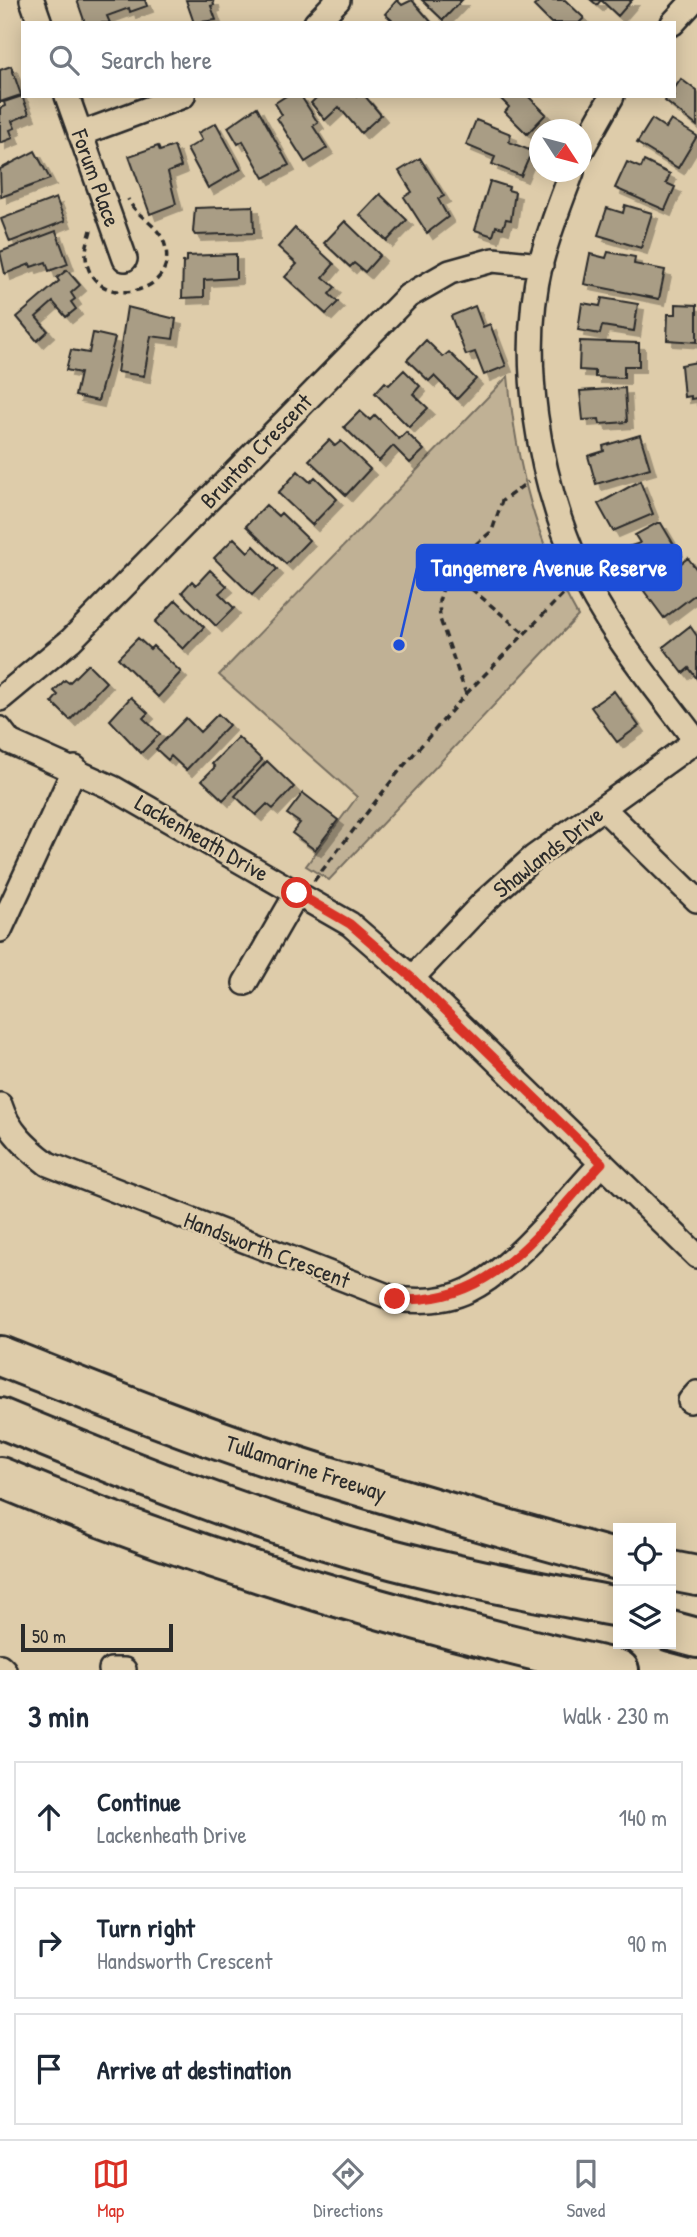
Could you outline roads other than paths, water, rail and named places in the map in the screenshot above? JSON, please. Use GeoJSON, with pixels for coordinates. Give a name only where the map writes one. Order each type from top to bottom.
{"type":"FeatureCollection","features":[{"type":"Feature","properties":{"kind":"highway","name":"Tullamarine Freeway"},"geometry":{"type":"LineString","coordinates":[[0,1356],[266,1456],[474,1520],[613,1559]]}},
{"type":"Feature","properties":{"kind":"highway"},"geometry":{"type":"LineString","coordinates":[[0,1418],[206,1500],[368,1552],[613,1617]]}},
{"type":"Feature","properties":{"kind":"highway"},"geometry":{"type":"LineString","coordinates":[[0,1477],[197,1553],[341,1601],[619,1670]]}},
{"type":"Feature","properties":{"kind":"highway"},"geometry":{"type":"LineString","coordinates":[[676,1572],[697,1576]]}},
{"type":"Feature","properties":{"kind":"highway"},"geometry":{"type":"LineString","coordinates":[[450,1574],[613,1606]]}},
{"type":"Feature","properties":{"kind":"highway"},"geometry":{"type":"LineString","coordinates":[[676,1619],[697,1623]]}},
{"type":"Feature","properties":{"kind":"highway"},"geometry":{"type":"LineString","coordinates":[[676,1632],[697,1638]]}},
{"type":"Feature","properties":{"kind":"street"},"geometry":{"type":"LineString","coordinates":[[32,0],[39,21]]}},
{"type":"Feature","properties":{"kind":"street"},"geometry":{"type":"LineString","coordinates":[[318,21],[338,0]]}},
{"type":"Feature","properties":{"kind":"street"},"geometry":{"type":"LineString","coordinates":[[675,21],[694,0]]}},
{"type":"Feature","properties":{"kind":"street","name":"Forum Place"},"geometry":{"type":"LineString","coordinates":[[68,98],[125,259]]}},
{"type":"Feature","properties":{"kind":"street"},"geometry":{"type":"LineString","coordinates":[[80,134],[178,98]]}},
{"type":"Feature","properties":{"kind":"street"},"geometry":{"type":"LineString","coordinates":[[592,131],[611,98]]}},
{"type":"Feature","properties":{"kind":"street"},"geometry":{"type":"LineString","coordinates":[[569,182],[541,265],[534,324],[533,397],[545,473],[578,565],[596,598],[628,650],[696,740]]}},
{"type":"Feature","properties":{"kind":"street","name":"Brunton Crescent"},"geometry":{"type":"LineString","coordinates":[[0,699],[71,640],[408,296],[450,272],[493,260],[541,265]]}},
{"type":"Feature","properties":{"kind":"street","name":"Lackenheath Drive"},"geometry":{"type":"LineString","coordinates":[[0,729],[10,742],[75,768],[350,924],[412,978],[697,1256]]}},
{"type":"Feature","properties":{"kind":"street","name":"Shawlands Drive"},"geometry":{"type":"LineString","coordinates":[[412,978],[484,902],[534,857],[696,740]]}},
{"type":"Feature","properties":{"kind":"street"},"geometry":{"type":"LineString","coordinates":[[0,930],[75,768]]}},
{"type":"Feature","properties":{"kind":"street"},"geometry":{"type":"LineString","coordinates":[[604,809],[697,900]]}},
{"type":"Feature","properties":{"kind":"street"},"geometry":{"type":"LineString","coordinates":[[245,983],[300,894]]}},
{"type":"Feature","properties":{"kind":"street","name":"Handsworth Crescent"},"geometry":{"type":"LineString","coordinates":[[0,1105],[28,1148],[48,1164],[395,1299],[414,1301],[447,1297],[467,1291],[488,1279],[508,1262],[602,1163]]}},
{"type":"Feature","properties":{"kind":"street"},"geometry":{"type":"LineString","coordinates":[[111,1670],[124,1670]]}},
{"type":"Feature","properties":{"kind":"place","name":"Tangemere Avenue Reserve"},"geometry":{"type":"Point","coordinates":[399,645]}}]}
